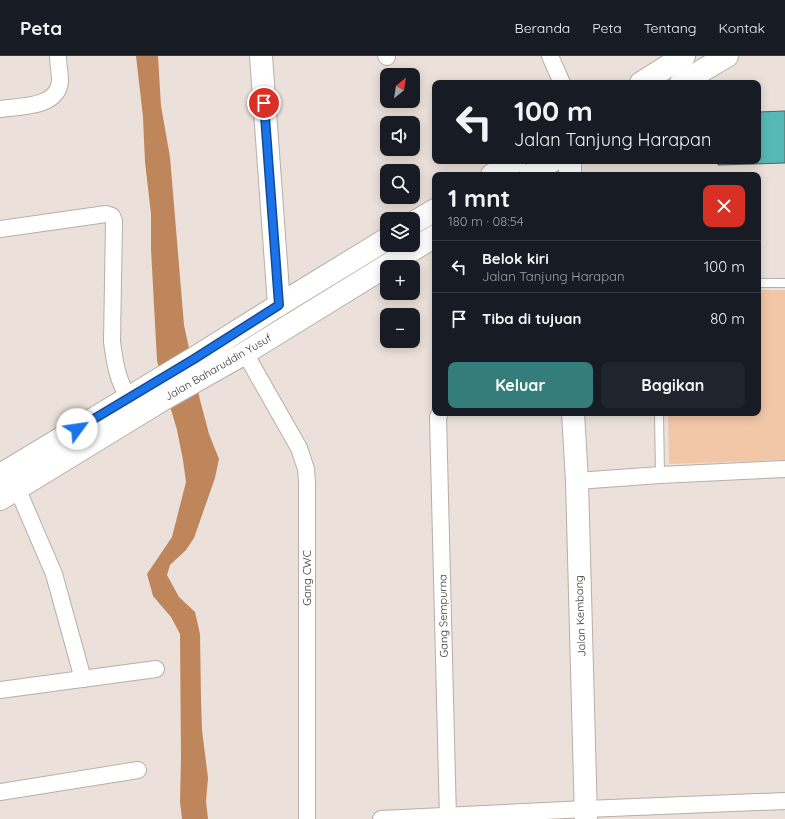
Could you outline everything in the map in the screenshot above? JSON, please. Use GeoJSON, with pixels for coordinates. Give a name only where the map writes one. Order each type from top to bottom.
{"type":"FeatureCollection","features":[{"type":"Feature","properties":{"kind":"main road"},"geometry":{"type":"LineString","coordinates":[[261,56],[279,305]]}},
{"type":"Feature","properties":{"kind":"main road"},"geometry":{"type":"LineString","coordinates":[[646,80],[684,56]]}},
{"type":"Feature","properties":{"kind":"main road"},"geometry":{"type":"LineString","coordinates":[[687,80],[727,56]]}},
{"type":"Feature","properties":{"kind":"main road"},"geometry":{"type":"LineString","coordinates":[[497,172],[510,164]]}},
{"type":"Feature","properties":{"kind":"main road"},"geometry":{"type":"LineString","coordinates":[[535,172],[547,164]]}},
{"type":"Feature","properties":{"kind":"main road"},"geometry":{"type":"LineString","coordinates":[[420,219],[432,212]]}},
{"type":"Feature","properties":{"kind":"main road","name":"Jalan Baharuddin Yusuf"},"geometry":{"type":"LineString","coordinates":[[195,369],[245,353],[432,238]]}},
{"type":"Feature","properties":{"kind":"main road","name":"Jalan Baharuddin Yusuf"},"geometry":{"type":"LineString","coordinates":[[9,493],[158,391],[195,369],[279,305],[380,243]]}},
{"type":"Feature","properties":{"kind":"main road","name":"Jalan Baharuddin Yusuf"},"geometry":{"type":"LineString","coordinates":[[0,475],[129,398],[158,391]]}},
{"type":"Feature","properties":{"kind":"main road","name":"Jalan Kembang"},"geometry":{"type":"LineString","coordinates":[[573,416],[586,814]]}},
{"type":"Feature","properties":{"kind":"street"},"geometry":{"type":"LineString","coordinates":[[0,109],[38,104],[51,99],[60,82],[58,56]]}},
{"type":"Feature","properties":{"kind":"street"},"geometry":{"type":"LineString","coordinates":[[550,56],[561,80]]}},
{"type":"Feature","properties":{"kind":"street"},"geometry":{"type":"LineString","coordinates":[[0,229],[106,214],[112,216],[114,221],[112,342],[114,358],[121,385],[129,398]]}},
{"type":"Feature","properties":{"kind":"street","name":"Gang CWC"},"geometry":{"type":"LineString","coordinates":[[245,353],[299,448],[306,469],[307,819]]}},
{"type":"Feature","properties":{"kind":"street","name":"Gang Sempurna"},"geometry":{"type":"LineString","coordinates":[[440,416],[438,425],[448,818]]}},
{"type":"Feature","properties":{"kind":"street"},"geometry":{"type":"LineString","coordinates":[[576,481],[785,469]]}},
{"type":"Feature","properties":{"kind":"street"},"geometry":{"type":"LineString","coordinates":[[9,493],[54,574],[83,679]]}},
{"type":"Feature","properties":{"kind":"street"},"geometry":{"type":"LineString","coordinates":[[0,690],[156,669]]}},
{"type":"Feature","properties":{"kind":"street"},"geometry":{"type":"LineString","coordinates":[[0,792],[138,770]]}},
{"type":"Feature","properties":{"kind":"street"},"geometry":{"type":"LineString","coordinates":[[381,819],[586,814],[785,801]]}},
{"type":"Feature","properties":{"kind":"lane"},"geometry":{"type":"LineString","coordinates":[[761,283],[785,283]]}},
{"type":"Feature","properties":{"kind":"lane"},"geometry":{"type":"LineString","coordinates":[[659,416],[660,475]]}},
{"type":"Feature","properties":{"kind":"shaded area"},"geometry":{"type":"Polygon","coordinates":[[[136,56],[158,56],[161,106],[170,157],[184,325],[200,400],[209,434],[219,459],[215,478],[194,538],[186,550],[170,565],[167,575],[179,597],[195,612],[200,634],[202,730],[208,778],[206,801],[208,819],[182,819],[180,802],[180,634],[171,617],[153,596],[147,574],[172,537],[186,482],[177,430],[157,361],[151,249],[151,214],[145,162],[143,117],[136,56]]]}},
{"type":"Feature","properties":{"kind":"shaded area"},"geometry":{"type":"Polygon","coordinates":[[[761,290],[785,290],[785,460],[669,464],[668,416],[761,416],[761,290]]]}},
{"type":"Feature","properties":{"kind":"building"},"geometry":{"type":"Polygon","coordinates":[[[785,111],[785,163],[761,164],[761,112],[785,111]]]}},
{"type":"Feature","properties":{"kind":"building"},"geometry":{"type":"Polygon","coordinates":[[[718,164],[752,164],[718,165],[718,164]]]}},
{"type":"Feature","properties":{"kind":"route"},"geometry":{"type":"LineString","coordinates":[[77,429],[194,359],[279,305],[264,103]]}}]}
